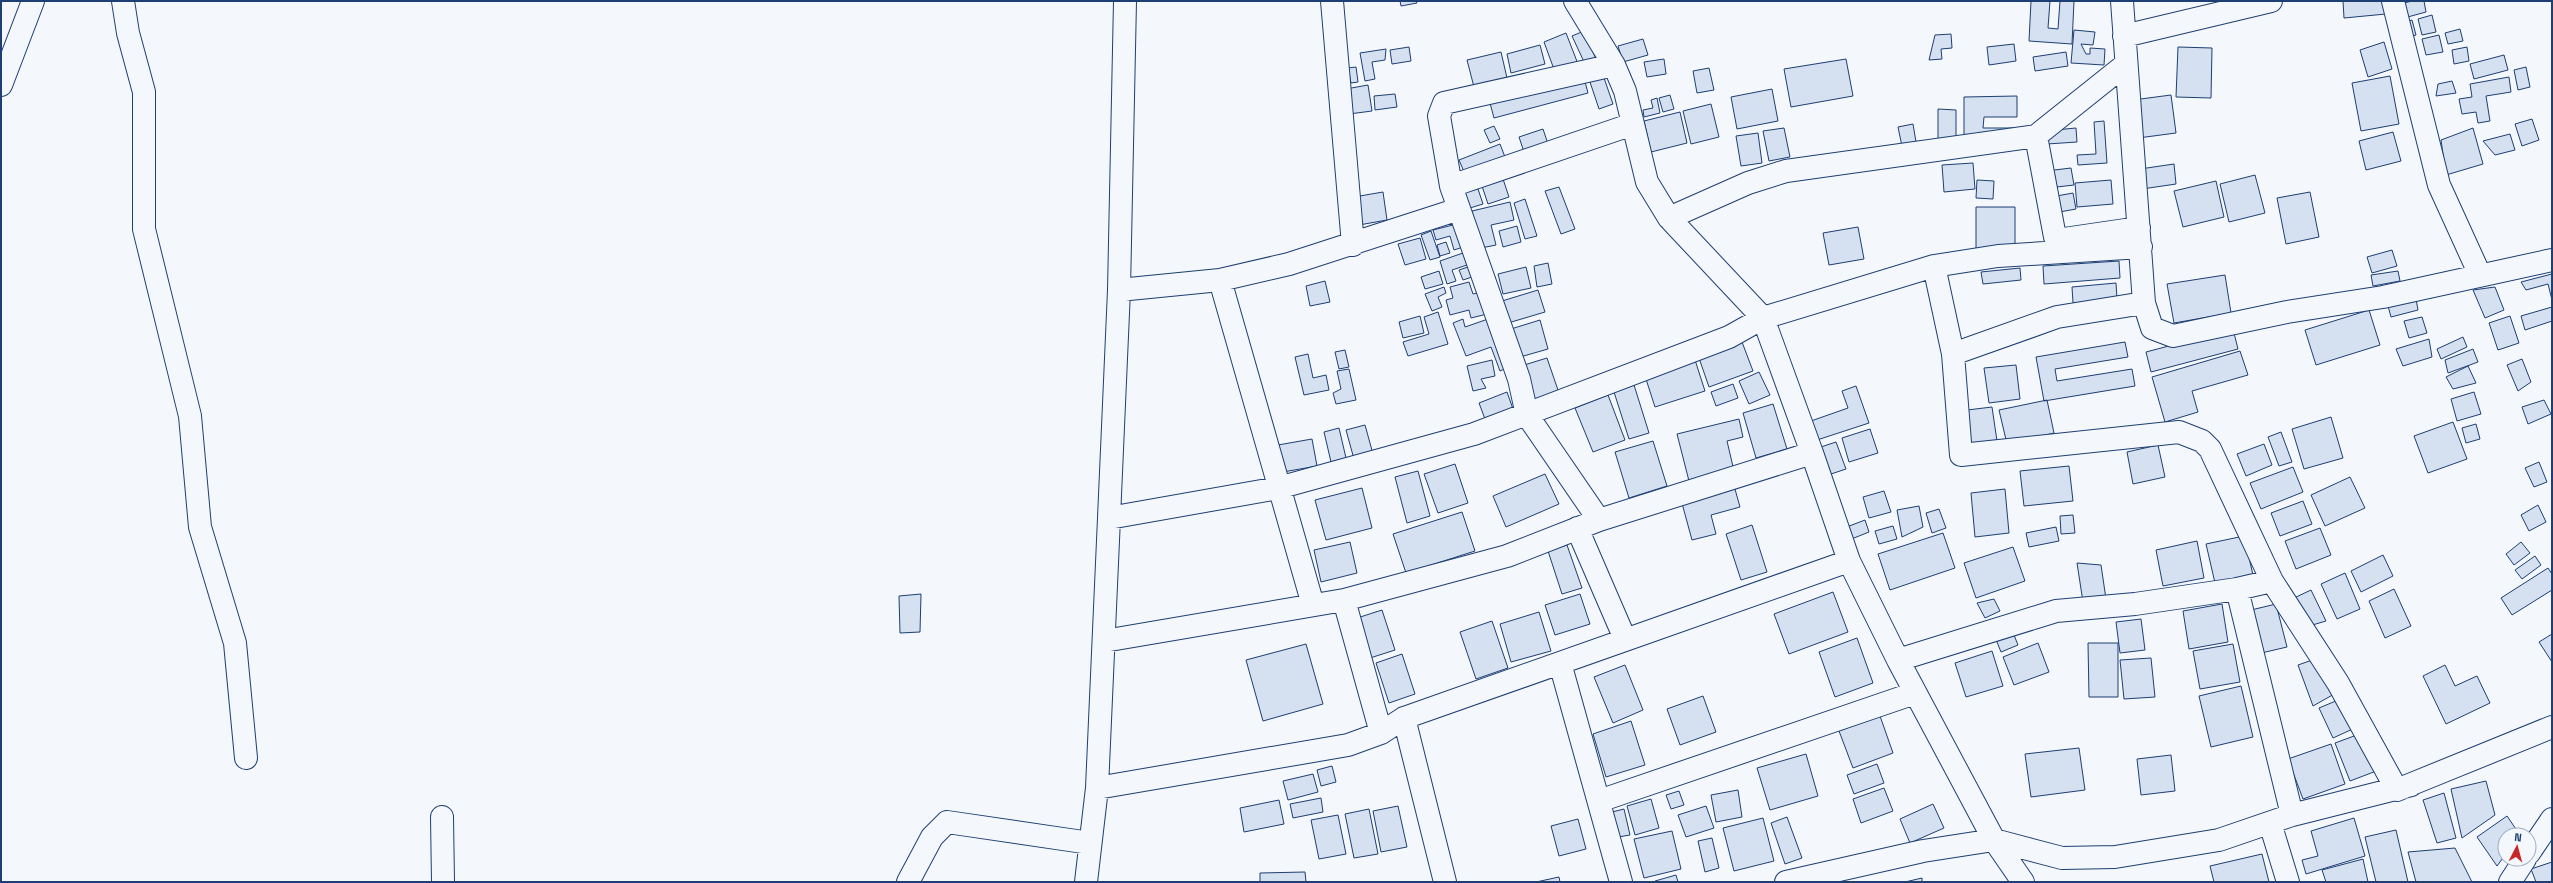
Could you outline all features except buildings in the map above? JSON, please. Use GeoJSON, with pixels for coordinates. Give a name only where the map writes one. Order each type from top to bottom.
{"type":"FeatureCollection","features":[{"type":"Feature","properties":{"kind":"street"},"geometry":{"type":"LineString","coordinates":[[1,85],[34,1]]}},
{"type":"Feature","properties":{"kind":"street"},"geometry":{"type":"LineString","coordinates":[[123,1],[128,33],[144,92],[144,229],[190,416],[200,527],[235,643],[246,758]]}},
{"type":"Feature","properties":{"kind":"street"},"geometry":{"type":"LineString","coordinates":[[1086,882],[1097,788],[1104,641],[1119,290],[1125,1]]}},
{"type":"Feature","properties":{"kind":"street"},"geometry":{"type":"LineString","coordinates":[[1332,1],[1353,245]]}},
{"type":"Feature","properties":{"kind":"street"},"geometry":{"type":"LineString","coordinates":[[1575,1],[1614,65],[1625,91],[1647,182],[1669,218],[1763,318],[1849,561],[1898,660],[1994,840],[2023,882]]}},
{"type":"Feature","properties":{"kind":"street"},"geometry":{"type":"LineString","coordinates":[[2122,1],[2144,303],[2152,328],[2173,336],[2287,312],[2383,297],[2552,260]]}},
{"type":"Feature","properties":{"kind":"street"},"geometry":{"type":"LineString","coordinates":[[2124,36],[2271,1]]}},
{"type":"Feature","properties":{"kind":"street"},"geometry":{"type":"LineString","coordinates":[[2394,1],[2439,185],[2480,275]]}},
{"type":"Feature","properties":{"kind":"street"},"geometry":{"type":"LineString","coordinates":[[1669,218],[1748,183],[1786,171],[2036,136],[2126,64]]}},
{"type":"Feature","properties":{"kind":"street"},"geometry":{"type":"LineString","coordinates":[[1599,520],[1527,415],[1519,380],[1451,186],[1439,116],[1444,103],[1614,65]]}},
{"type":"Feature","properties":{"kind":"street"},"geometry":{"type":"LineString","coordinates":[[1451,186],[1633,124]]}},
{"type":"Feature","properties":{"kind":"street"},"geometry":{"type":"LineString","coordinates":[[2036,136],[2055,237],[2064,239],[2140,237]]}},
{"type":"Feature","properties":{"kind":"street"},"geometry":{"type":"LineString","coordinates":[[1119,290],[1220,280],[1289,264],[1353,245],[1459,210]]}},
{"type":"Feature","properties":{"kind":"street"},"geometry":{"type":"LineString","coordinates":[[1109,518],[1278,488],[1474,434],[1729,337],[1763,318],[1934,266],[2140,237]]}},
{"type":"Feature","properties":{"kind":"street"},"geometry":{"type":"LineString","coordinates":[[1934,266],[1954,354],[1962,455],[2179,432],[2202,441],[2210,449],[2272,582],[2338,683],[2397,790]]}},
{"type":"Feature","properties":{"kind":"street"},"geometry":{"type":"LineString","coordinates":[[1220,280],[1278,488],[1313,605]]}},
{"type":"Feature","properties":{"kind":"street"},"geometry":{"type":"LineString","coordinates":[[1954,354],[2057,317],[2144,303]]}},
{"type":"Feature","properties":{"kind":"street"},"geometry":{"type":"LineString","coordinates":[[1104,641],[1344,600],[1507,556],[1599,520],[1812,453]]}},
{"type":"Feature","properties":{"kind":"street"},"geometry":{"type":"LineString","coordinates":[[1577,528],[1626,639]]}},
{"type":"Feature","properties":{"kind":"street"},"geometry":{"type":"LineString","coordinates":[[1097,788],[1348,745],[1381,733],[1404,718],[1849,561]]}},
{"type":"Feature","properties":{"kind":"street"},"geometry":{"type":"LineString","coordinates":[[1898,660],[2056,611],[2135,604],[2237,589],[2272,582]]}},
{"type":"Feature","properties":{"kind":"street"},"geometry":{"type":"LineString","coordinates":[[2237,589],[2292,815]]}},
{"type":"Feature","properties":{"kind":"street"},"geometry":{"type":"LineString","coordinates":[[1344,600],[1381,733]]}},
{"type":"Feature","properties":{"kind":"street"},"geometry":{"type":"LineString","coordinates":[[1560,663],[1621,882]]}},
{"type":"Feature","properties":{"kind":"street"},"geometry":{"type":"LineString","coordinates":[[1599,801],[1916,693]]}},
{"type":"Feature","properties":{"kind":"street"},"geometry":{"type":"LineString","coordinates":[[1404,718],[1445,882]]}},
{"type":"Feature","properties":{"kind":"street"},"geometry":{"type":"LineString","coordinates":[[2397,790],[2552,727]]}},
{"type":"Feature","properties":{"kind":"street"},"geometry":{"type":"LineString","coordinates":[[1786,882],[1923,851],[1994,840],[2062,858],[2115,857],[2219,840],[2292,815],[2397,790],[2522,746],[2552,732]]}},
{"type":"Feature","properties":{"kind":"street"},"geometry":{"type":"LineString","coordinates":[[442,817],[443,882]]}},
{"type":"Feature","properties":{"kind":"street"},"geometry":{"type":"LineString","coordinates":[[2537,841],[2552,819]]}},
{"type":"Feature","properties":{"kind":"street"},"geometry":{"type":"LineString","coordinates":[[908,882],[932,836],[947,822],[1090,843]]}},
{"type":"Feature","properties":{"kind":"street"},"geometry":{"type":"LineString","coordinates":[[2270,823],[2288,882]]}},
{"type":"Feature","properties":{"kind":"street"},"geometry":{"type":"LineString","coordinates":[[2510,882],[2520,867]]}}]}
